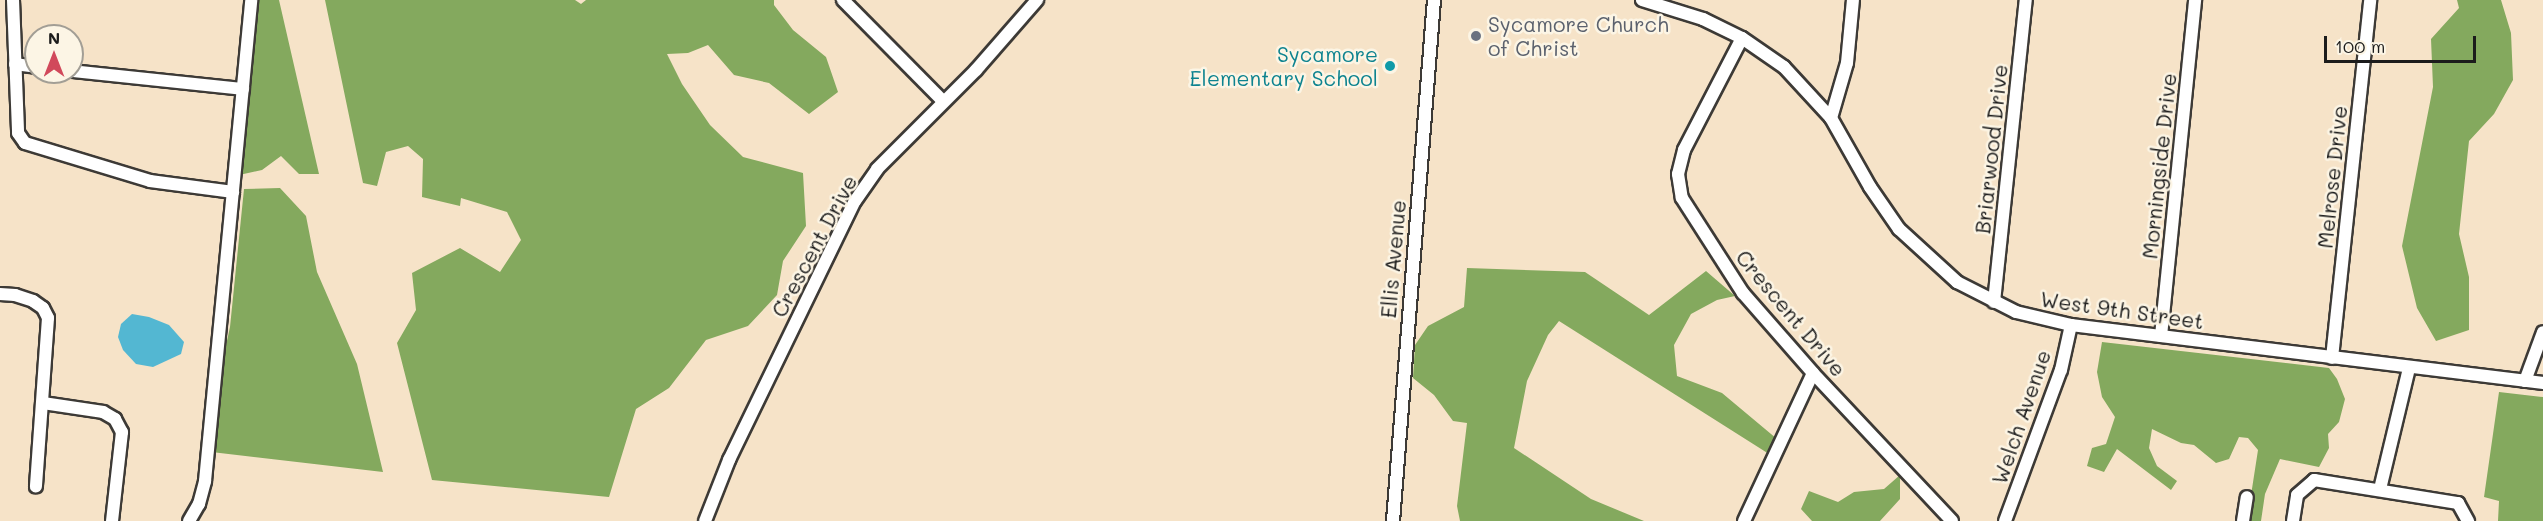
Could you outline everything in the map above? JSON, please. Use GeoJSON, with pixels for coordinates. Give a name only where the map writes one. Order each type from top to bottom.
{"type":"FeatureCollection","features":[{"type":"Feature","properties":{"kind":"street"},"geometry":{"type":"LineString","coordinates":[[14,0],[18,133],[25,143],[150,181],[233,192]]}},
{"type":"Feature","properties":{"kind":"street"},"geometry":{"type":"LineString","coordinates":[[189,521],[199,504],[205,481],[251,0]]}},
{"type":"Feature","properties":{"kind":"street"},"geometry":{"type":"LineString","coordinates":[[843,0],[943,101]]}},
{"type":"Feature","properties":{"kind":"street","name":"Crescent Drive"},"geometry":{"type":"LineString","coordinates":[[705,521],[729,460],[855,201],[878,169],[976,70],[1037,0]]}},
{"type":"Feature","properties":{"kind":"street","name":"Ellis Avenue"},"geometry":{"type":"LineString","coordinates":[[1393,521],[1434,0]]}},
{"type":"Feature","properties":{"kind":"street"},"geometry":{"type":"LineString","coordinates":[[1642,0],[1703,19],[1742,38]]}},
{"type":"Feature","properties":{"kind":"street"},"geometry":{"type":"LineString","coordinates":[[1831,118],[1847,63],[1853,0]]}},
{"type":"Feature","properties":{"kind":"street","name":"Briarwood Drive"},"geometry":{"type":"LineString","coordinates":[[1994,302],[2026,0]]}},
{"type":"Feature","properties":{"kind":"street","name":"Morningside Drive"},"geometry":{"type":"LineString","coordinates":[[2161,336],[2195,0]]}},
{"type":"Feature","properties":{"kind":"street","name":"Melrose Drive"},"geometry":{"type":"LineString","coordinates":[[2332,358],[2370,0]]}},
{"type":"Feature","properties":{"kind":"street","name":"Crescent Drive"},"geometry":{"type":"LineString","coordinates":[[1742,38],[1684,150],[1678,174],[1682,198],[1743,293],[1813,373],[1952,521]]}},
{"type":"Feature","properties":{"kind":"street","name":"West 9th Street"},"geometry":{"type":"LineString","coordinates":[[1742,38],[1784,67],[1831,118],[1870,187],[1899,229],[1957,282],[2016,312],[2071,325],[2543,383]]}},
{"type":"Feature","properties":{"kind":"street"},"geometry":{"type":"LineString","coordinates":[[15,64],[24,65]]}},
{"type":"Feature","properties":{"kind":"street"},"geometry":{"type":"LineString","coordinates":[[84,72],[243,89]]}},
{"type":"Feature","properties":{"kind":"street"},"geometry":{"type":"LineString","coordinates":[[0,294],[15,295],[33,301],[43,308],[48,318],[36,487]]}},
{"type":"Feature","properties":{"kind":"street","name":"Welch Avenue"},"geometry":{"type":"LineString","coordinates":[[2005,521],[2061,370],[2071,325]]}},
{"type":"Feature","properties":{"kind":"street"},"geometry":{"type":"LineString","coordinates":[[2525,381],[2543,332]]}},
{"type":"Feature","properties":{"kind":"street"},"geometry":{"type":"LineString","coordinates":[[2380,489],[2409,368]]}},
{"type":"Feature","properties":{"kind":"street"},"geometry":{"type":"LineString","coordinates":[[1744,521],[1813,373]]}},
{"type":"Feature","properties":{"kind":"street"},"geometry":{"type":"LineString","coordinates":[[43,403],[103,412],[115,419],[122,432],[112,521]]}},
{"type":"Feature","properties":{"kind":"street"},"geometry":{"type":"LineString","coordinates":[[2293,521],[2297,495],[2314,480],[2458,503],[2468,521]]}},
{"type":"Feature","properties":{"kind":"street"},"geometry":{"type":"LineString","coordinates":[[2243,521],[2247,497]]}},
{"type":"Feature","properties":{"kind":"green space"},"geometry":{"type":"Polygon","coordinates":[[[257,0],[279,0],[319,174],[299,174],[281,156],[262,170],[230,177],[257,0]]]}},
{"type":"Feature","properties":{"kind":"green space"},"geometry":{"type":"Polygon","coordinates":[[[325,0],[575,0],[581,4],[586,0],[774,0],[774,5],[793,30],[826,57],[838,92],[809,114],[769,83],[734,75],[708,45],[688,53],[667,54],[682,84],[710,125],[743,157],[803,173],[806,226],[783,261],[777,295],[748,326],[706,340],[669,388],[636,409],[609,497],[432,480],[397,343],[416,310],[412,273],[460,248],[500,272],[521,240],[507,212],[461,198],[460,206],[422,197],[423,159],[408,146],[386,152],[377,186],[363,183],[325,0]]]}},
{"type":"Feature","properties":{"kind":"green space"},"geometry":{"type":"Polygon","coordinates":[[[2457,0],[2501,0],[2511,33],[2513,80],[2494,114],[2469,141],[2459,234],[2469,277],[2469,330],[2436,341],[2417,308],[2402,246],[2433,87],[2431,39],[2459,8],[2457,0]]]}},
{"type":"Feature","properties":{"kind":"green space"},"geometry":{"type":"Polygon","coordinates":[[[280,188],[306,216],[317,272],[357,364],[383,472],[203,451],[230,327],[244,189],[280,188]]]}},
{"type":"Feature","properties":{"kind":"green space"},"geometry":{"type":"Polygon","coordinates":[[[1467,268],[1585,272],[1649,315],[1706,271],[1735,296],[1717,300],[1691,314],[1674,345],[1677,376],[1722,393],[1777,439],[1769,454],[1559,321],[1548,335],[1527,381],[1514,448],[1591,499],[1644,521],[1460,521],[1457,506],[1467,423],[1453,421],[1434,395],[1413,378],[1415,345],[1428,326],[1464,307],[1467,268]]]}},
{"type":"Feature","properties":{"kind":"green space"},"geometry":{"type":"Polygon","coordinates":[[[2102,342],[2329,368],[2337,379],[2345,399],[2339,422],[2328,434],[2329,448],[2319,467],[2280,459],[2265,494],[2261,521],[2247,521],[2258,450],[2248,438],[2239,437],[2229,459],[2216,463],[2194,445],[2181,443],[2152,429],[2149,448],[2157,466],[2177,481],[2171,490],[2117,449],[2104,472],[2087,466],[2092,448],[2106,444],[2115,417],[2102,397],[2097,372],[2102,342]]]}},
{"type":"Feature","properties":{"kind":"green space"},"geometry":{"type":"Polygon","coordinates":[[[2499,392],[2543,397],[2543,521],[2498,521],[2499,501],[2484,497],[2499,392]]]}},
{"type":"Feature","properties":{"kind":"green space"},"geometry":{"type":"Polygon","coordinates":[[[1900,475],[1900,499],[1880,521],[1812,521],[1801,509],[1809,491],[1838,502],[1854,492],[1884,489],[1900,475]]]}},
{"type":"Feature","properties":{"kind":"water"},"geometry":{"type":"Polygon","coordinates":[[[132,314],[149,317],[169,325],[184,342],[181,354],[153,367],[136,364],[123,350],[118,337],[121,324],[132,314]]]}},
{"type":"Feature","properties":{"kind":"place","name":"Sycamore Church of Christ"},"geometry":{"type":"Point","coordinates":[1476,36]}},
{"type":"Feature","properties":{"kind":"place","name":"Sycamore Elementary School"},"geometry":{"type":"Point","coordinates":[1390,66]}}]}
